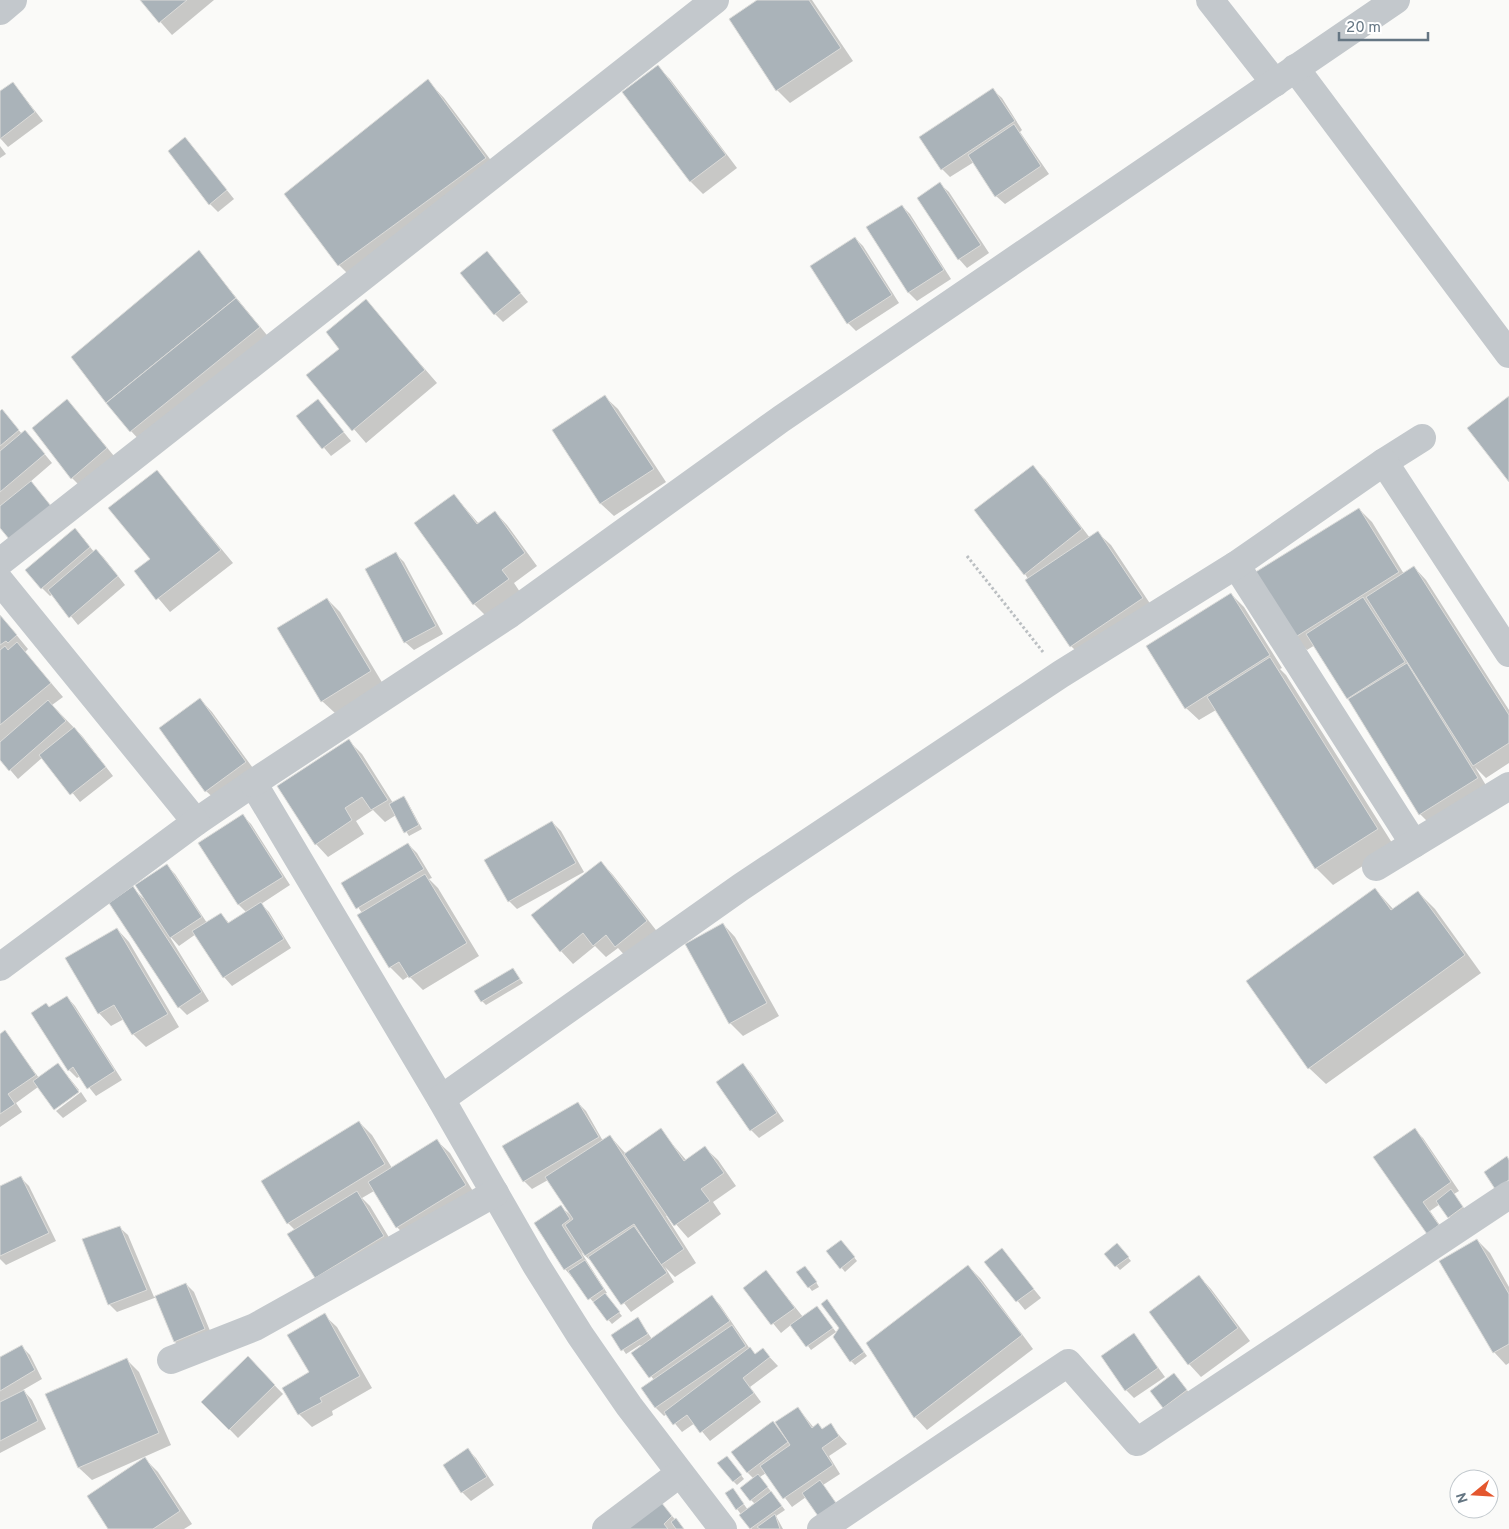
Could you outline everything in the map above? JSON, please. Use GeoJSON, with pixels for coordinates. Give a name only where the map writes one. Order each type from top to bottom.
{"type":"FeatureCollection","features":[{"type":"Feature","properties":{"kind":"street"},"geometry":{"type":"LineString","coordinates":[[0,11],[13,0]]}},
{"type":"Feature","properties":{"kind":"street"},"geometry":{"type":"LineString","coordinates":[[0,562],[715,0]]}},
{"type":"Feature","properties":{"kind":"street"},"geometry":{"type":"LineString","coordinates":[[1210,0],[1285,76],[1509,354]]}},
{"type":"Feature","properties":{"kind":"street"},"geometry":{"type":"LineString","coordinates":[[0,967],[196,822],[510,614],[781,419],[1396,0]]}},
{"type":"Feature","properties":{"kind":"street"},"geometry":{"type":"LineString","coordinates":[[441,1099],[741,887],[1061,674],[1236,565],[1384,462],[1422,438]]}},
{"type":"Feature","properties":{"kind":"street"},"geometry":{"type":"LineString","coordinates":[[1384,462],[1509,653]]}},
{"type":"Feature","properties":{"kind":"street"},"geometry":{"type":"LineString","coordinates":[[1236,565],[1414,844]]}},
{"type":"Feature","properties":{"kind":"street"},"geometry":{"type":"LineString","coordinates":[[0,581],[196,822]]}},
{"type":"Feature","properties":{"kind":"street"},"geometry":{"type":"LineString","coordinates":[[253,783],[441,1099],[536,1265],[580,1335],[679,1474],[722,1529]]}},
{"type":"Feature","properties":{"kind":"street"},"geometry":{"type":"LineString","coordinates":[[1376,868],[1509,786]]}},
{"type":"Feature","properties":{"kind":"street"},"geometry":{"type":"LineString","coordinates":[[171,1360],[255,1327],[495,1193]]}},
{"type":"Feature","properties":{"kind":"street"},"geometry":{"type":"LineString","coordinates":[[821,1529],[1068,1363],[1137,1442],[1509,1195]]}},
{"type":"Feature","properties":{"kind":"street"},"geometry":{"type":"LineString","coordinates":[[606,1529],[679,1474]]}},
{"type":"Feature","properties":{"kind":"path"},"geometry":{"type":"LineString","coordinates":[[967,556],[1061,674]]}},
{"type":"Feature","properties":{"kind":"building"},"geometry":{"type":"Polygon","coordinates":[[[140,0],[187,0],[159,23],[140,0]]]}},
{"type":"Feature","properties":{"kind":"building"},"geometry":{"type":"Polygon","coordinates":[[[757,0],[809,0],[841,48],[776,91],[729,19],[757,0]]]}},
{"type":"Feature","properties":{"kind":"building"},"geometry":{"type":"Polygon","coordinates":[[[658,65],[726,155],[690,182],[622,92],[658,65]]]}},
{"type":"Feature","properties":{"kind":"building"},"geometry":{"type":"Polygon","coordinates":[[[428,79],[486,158],[338,266],[284,194],[428,79]]]}},
{"type":"Feature","properties":{"kind":"building"},"geometry":{"type":"Polygon","coordinates":[[[13,82],[35,112],[0,139],[0,91],[13,82]]]}},
{"type":"Feature","properties":{"kind":"building"},"geometry":{"type":"Polygon","coordinates":[[[993,88],[1015,121],[941,170],[919,137],[993,88]]]}},
{"type":"Feature","properties":{"kind":"building"},"geometry":{"type":"Polygon","coordinates":[[[1014,124],[1041,166],[995,197],[968,155],[1014,124]]]}},
{"type":"Feature","properties":{"kind":"building"},"geometry":{"type":"Polygon","coordinates":[[[185,137],[227,190],[209,205],[168,151],[185,137]]]}},
{"type":"Feature","properties":{"kind":"building"},"geometry":{"type":"Polygon","coordinates":[[[940,182],[981,245],[958,260],[917,198],[940,182]]]}},
{"type":"Feature","properties":{"kind":"building"},"geometry":{"type":"Polygon","coordinates":[[[902,205],[944,270],[908,293],[866,227],[902,205]]]}},
{"type":"Feature","properties":{"kind":"building"},"geometry":{"type":"Polygon","coordinates":[[[855,237],[892,295],[847,324],[810,266],[855,237]]]}},
{"type":"Feature","properties":{"kind":"building"},"geometry":{"type":"Polygon","coordinates":[[[199,250],[236,298],[106,403],[71,357],[199,250]]]}},
{"type":"Feature","properties":{"kind":"building"},"geometry":{"type":"Polygon","coordinates":[[[487,251],[521,293],[494,315],[460,273],[487,251]]]}},
{"type":"Feature","properties":{"kind":"building"},"geometry":{"type":"Polygon","coordinates":[[[236,298],[260,327],[130,432],[106,403],[236,298]]]}},
{"type":"Feature","properties":{"kind":"building"},"geometry":{"type":"Polygon","coordinates":[[[366,299],[425,370],[352,431],[306,375],[339,349],[326,332],[366,299]]]}},
{"type":"Feature","properties":{"kind":"building"},"geometry":{"type":"Polygon","coordinates":[[[605,395],[654,469],[600,504],[552,430],[605,395]]]}},
{"type":"Feature","properties":{"kind":"building"},"geometry":{"type":"Polygon","coordinates":[[[1509,396],[1509,482],[1467,428],[1509,396]]]}},
{"type":"Feature","properties":{"kind":"building"},"geometry":{"type":"Polygon","coordinates":[[[67,399],[107,448],[71,479],[32,428],[67,399]]]}},
{"type":"Feature","properties":{"kind":"building"},"geometry":{"type":"Polygon","coordinates":[[[318,399],[344,432],[322,449],[296,416],[318,399]]]}},
{"type":"Feature","properties":{"kind":"building"},"geometry":{"type":"Polygon","coordinates":[[[2,409],[19,430],[0,446],[0,411],[2,409]]]}},
{"type":"Feature","properties":{"kind":"building"},"geometry":{"type":"Polygon","coordinates":[[[25,430],[45,454],[0,492],[0,451],[25,430]]]}},
{"type":"Feature","properties":{"kind":"building"},"geometry":{"type":"Polygon","coordinates":[[[1033,465],[1082,529],[1024,575],[974,510],[1033,465]]]}},
{"type":"Feature","properties":{"kind":"building"},"geometry":{"type":"Polygon","coordinates":[[[157,470],[221,550],[156,600],[134,571],[150,559],[108,508],[157,470]]]}},
{"type":"Feature","properties":{"kind":"building"},"geometry":{"type":"Polygon","coordinates":[[[31,481],[51,506],[9,539],[0,528],[0,506],[31,481]]]}},
{"type":"Feature","properties":{"kind":"building"},"geometry":{"type":"Polygon","coordinates":[[[454,494],[477,524],[495,511],[525,553],[502,570],[509,579],[473,605],[414,523],[454,494]]]}},
{"type":"Feature","properties":{"kind":"building"},"geometry":{"type":"Polygon","coordinates":[[[1359,508],[1399,572],[1294,638],[1254,573],[1359,508]]]}},
{"type":"Feature","properties":{"kind":"building"},"geometry":{"type":"Polygon","coordinates":[[[75,528],[90,547],[41,589],[25,570],[75,528]]]}},
{"type":"Feature","properties":{"kind":"building"},"geometry":{"type":"Polygon","coordinates":[[[1098,531],[1143,598],[1070,647],[1025,580],[1098,531]]]}},
{"type":"Feature","properties":{"kind":"building"},"geometry":{"type":"Polygon","coordinates":[[[96,549],[118,576],[69,618],[48,590],[96,549]]]}},
{"type":"Feature","properties":{"kind":"building"},"geometry":{"type":"Polygon","coordinates":[[[396,552],[436,626],[404,643],[365,569],[396,552]]]}},
{"type":"Feature","properties":{"kind":"building"},"geometry":{"type":"Polygon","coordinates":[[[1414,566],[1509,715],[1509,743],[1473,766],[1366,597],[1414,566]]]}},
{"type":"Feature","properties":{"kind":"building"},"geometry":{"type":"Polygon","coordinates":[[[1231,593],[1270,655],[1185,709],[1146,646],[1231,593]]]}},
{"type":"Feature","properties":{"kind":"building"},"geometry":{"type":"Polygon","coordinates":[[[1363,597],[1405,662],[1347,699],[1306,634],[1363,597]]]}},
{"type":"Feature","properties":{"kind":"building"},"geometry":{"type":"Polygon","coordinates":[[[327,598],[371,671],[321,702],[277,628],[327,598]]]}},
{"type":"Feature","properties":{"kind":"building"},"geometry":{"type":"Polygon","coordinates":[[[0,615],[17,635],[8,643],[6,641],[0,645],[0,615]]]}},
{"type":"Feature","properties":{"kind":"building"},"geometry":{"type":"Polygon","coordinates":[[[17,642],[51,683],[0,725],[0,650],[5,646],[8,650],[17,642]]]}},
{"type":"Feature","properties":{"kind":"building"},"geometry":{"type":"Polygon","coordinates":[[[1270,657],[1378,829],[1315,869],[1207,697],[1270,657]]]}},
{"type":"Feature","properties":{"kind":"building"},"geometry":{"type":"Polygon","coordinates":[[[1407,663],[1478,778],[1419,815],[1348,699],[1407,663]]]}},
{"type":"Feature","properties":{"kind":"building"},"geometry":{"type":"Polygon","coordinates":[[[200,698],[246,762],[205,792],[159,728],[200,698]]]}},
{"type":"Feature","properties":{"kind":"building"},"geometry":{"type":"Polygon","coordinates":[[[48,700],[66,721],[9,771],[0,760],[0,742],[48,700]]]}},
{"type":"Feature","properties":{"kind":"building"},"geometry":{"type":"Polygon","coordinates":[[[74,727],[106,767],[70,795],[39,755],[74,727]]]}},
{"type":"Feature","properties":{"kind":"building"},"geometry":{"type":"Polygon","coordinates":[[[349,739],[388,800],[371,810],[362,797],[345,808],[352,820],[315,845],[277,786],[349,739]]]}},
{"type":"Feature","properties":{"kind":"building"},"geometry":{"type":"Polygon","coordinates":[[[404,796],[419,825],[404,833],[389,804],[404,796]]]}},
{"type":"Feature","properties":{"kind":"building"},"geometry":{"type":"Polygon","coordinates":[[[243,814],[283,877],[238,905],[198,843],[243,814]]]}},
{"type":"Feature","properties":{"kind":"building"},"geometry":{"type":"Polygon","coordinates":[[[552,821],[576,863],[508,902],[484,860],[552,821]]]}},
{"type":"Feature","properties":{"kind":"building"},"geometry":{"type":"Polygon","coordinates":[[[408,843],[424,869],[356,909],[341,883],[408,843]]]}},
{"type":"Feature","properties":{"kind":"building"},"geometry":{"type":"Polygon","coordinates":[[[601,861],[647,921],[615,947],[606,935],[593,946],[583,933],[560,952],[531,915],[601,861]]]}},
{"type":"Feature","properties":{"kind":"building"},"geometry":{"type":"Polygon","coordinates":[[[167,864],[202,917],[170,938],[135,885],[167,864]]]}},
{"type":"Feature","properties":{"kind":"building"},"geometry":{"type":"Polygon","coordinates":[[[425,874],[467,943],[409,978],[399,962],[389,968],[357,915],[425,874]]]}},
{"type":"Feature","properties":{"kind":"building"},"geometry":{"type":"Polygon","coordinates":[[[133,886],[202,992],[178,1008],[109,903],[133,886]]]}},
{"type":"Feature","properties":{"kind":"building"},"geometry":{"type":"Polygon","coordinates":[[[1375,888],[1391,910],[1418,891],[1465,955],[1308,1069],[1246,981],[1375,888]]]}},
{"type":"Feature","properties":{"kind":"building"},"geometry":{"type":"Polygon","coordinates":[[[261,902],[284,939],[223,978],[192,931],[221,913],[228,923],[261,902]]]}},
{"type":"Feature","properties":{"kind":"building"},"geometry":{"type":"Polygon","coordinates":[[[723,923],[767,1003],[729,1024],[685,944],[723,923]]]}},
{"type":"Feature","properties":{"kind":"building"},"geometry":{"type":"Polygon","coordinates":[[[117,928],[168,1014],[132,1035],[114,1005],[98,1014],[65,958],[117,928]]]}},
{"type":"Feature","properties":{"kind":"building"},"geometry":{"type":"Polygon","coordinates":[[[513,968],[520,979],[481,1002],[474,991],[513,968]]]}},
{"type":"Feature","properties":{"kind":"building"},"geometry":{"type":"Polygon","coordinates":[[[67,996],[115,1071],[87,1089],[73,1067],[68,1071],[31,1013],[46,1003],[49,1007],[67,996]]]}},
{"type":"Feature","properties":{"kind":"building"},"geometry":{"type":"Polygon","coordinates":[[[5,1030],[36,1075],[8,1094],[15,1104],[0,1114],[0,1034],[5,1030]]]}},
{"type":"Feature","properties":{"kind":"building"},"geometry":{"type":"Polygon","coordinates":[[[58,1063],[79,1092],[54,1110],[33,1081],[58,1063]]]}},
{"type":"Feature","properties":{"kind":"building"},"geometry":{"type":"Polygon","coordinates":[[[743,1063],[777,1113],[750,1131],[716,1082],[743,1063]]]}},
{"type":"Feature","properties":{"kind":"building"},"geometry":{"type":"Polygon","coordinates":[[[578,1102],[599,1137],[523,1182],[502,1146],[578,1102]]]}},
{"type":"Feature","properties":{"kind":"building"},"geometry":{"type":"Polygon","coordinates":[[[359,1121],[385,1164],[287,1224],[261,1181],[359,1121]]]}},
{"type":"Feature","properties":{"kind":"building"},"geometry":{"type":"Polygon","coordinates":[[[661,1128],[684,1161],[705,1146],[724,1173],[701,1189],[710,1201],[674,1226],[624,1154],[661,1128]]]}},
{"type":"Feature","properties":{"kind":"building"},"geometry":{"type":"Polygon","coordinates":[[[1415,1128],[1451,1182],[1423,1202],[1439,1225],[1427,1234],[1373,1157],[1415,1128]]]}},
{"type":"Feature","properties":{"kind":"building"},"geometry":{"type":"Polygon","coordinates":[[[610,1135],[684,1249],[661,1265],[634,1224],[585,1256],[565,1225],[573,1219],[545,1177],[610,1135]]]}},
{"type":"Feature","properties":{"kind":"building"},"geometry":{"type":"Polygon","coordinates":[[[437,1139],[466,1185],[396,1228],[368,1182],[437,1139]]]}},
{"type":"Feature","properties":{"kind":"building"},"geometry":{"type":"Polygon","coordinates":[[[1507,1156],[1509,1160],[1509,1180],[1495,1189],[1484,1172],[1507,1156]]]}},
{"type":"Feature","properties":{"kind":"building"},"geometry":{"type":"Polygon","coordinates":[[[21,1176],[49,1233],[0,1256],[0,1186],[21,1176]]]}},
{"type":"Feature","properties":{"kind":"building"},"geometry":{"type":"Polygon","coordinates":[[[1451,1189],[1463,1207],[1448,1218],[1436,1201],[1451,1189]]]}},
{"type":"Feature","properties":{"kind":"building"},"geometry":{"type":"Polygon","coordinates":[[[357,1191],[384,1236],[315,1278],[287,1234],[357,1191]]]}},
{"type":"Feature","properties":{"kind":"building"},"geometry":{"type":"Polygon","coordinates":[[[561,1205],[570,1219],[562,1225],[583,1258],[564,1270],[534,1223],[561,1205]]]}},
{"type":"Feature","properties":{"kind":"building"},"geometry":{"type":"Polygon","coordinates":[[[120,1226],[147,1290],[108,1305],[82,1239],[120,1226]]]}},
{"type":"Feature","properties":{"kind":"building"},"geometry":{"type":"Polygon","coordinates":[[[634,1226],[667,1273],[621,1305],[588,1257],[634,1226]]]}},
{"type":"Feature","properties":{"kind":"building"},"geometry":{"type":"Polygon","coordinates":[[[1477,1239],[1509,1294],[1509,1344],[1493,1353],[1439,1261],[1477,1239]]]}},
{"type":"Feature","properties":{"kind":"building"},"geometry":{"type":"Polygon","coordinates":[[[841,1240],[855,1257],[840,1269],[826,1251],[841,1240]]]}},
{"type":"Feature","properties":{"kind":"building"},"geometry":{"type":"Polygon","coordinates":[[[1117,1243],[1129,1257],[1115,1267],[1104,1254],[1117,1243]]]}},
{"type":"Feature","properties":{"kind":"building"},"geometry":{"type":"Polygon","coordinates":[[[1002,1248],[1034,1289],[1016,1302],[984,1262],[1002,1248]]]}},
{"type":"Feature","properties":{"kind":"building"},"geometry":{"type":"Polygon","coordinates":[[[585,1260],[604,1289],[588,1300],[568,1271],[585,1260]]]}},
{"type":"Feature","properties":{"kind":"building"},"geometry":{"type":"Polygon","coordinates":[[[968,1265],[1022,1335],[914,1418],[866,1343],[968,1265]]]}},
{"type":"Feature","properties":{"kind":"building"},"geometry":{"type":"Polygon","coordinates":[[[805,1266],[817,1282],[808,1288],[796,1272],[805,1266]]]}},
{"type":"Feature","properties":{"kind":"building"},"geometry":{"type":"Polygon","coordinates":[[[766,1270],[795,1308],[771,1325],[743,1288],[766,1270]]]}},
{"type":"Feature","properties":{"kind":"building"},"geometry":{"type":"Polygon","coordinates":[[[1199,1275],[1238,1328],[1188,1365],[1149,1312],[1199,1275]]]}},
{"type":"Feature","properties":{"kind":"building"},"geometry":{"type":"Polygon","coordinates":[[[186,1283],[205,1329],[174,1342],[155,1296],[186,1283]]]}},
{"type":"Feature","properties":{"kind":"building"},"geometry":{"type":"Polygon","coordinates":[[[605,1293],[620,1312],[607,1321],[593,1302],[605,1293]]]}},
{"type":"Feature","properties":{"kind":"building"},"geometry":{"type":"Polygon","coordinates":[[[712,1295],[730,1321],[649,1378],[631,1353],[712,1295]]]}},
{"type":"Feature","properties":{"kind":"building"},"geometry":{"type":"Polygon","coordinates":[[[827,1299],[864,1352],[850,1362],[833,1337],[839,1328],[821,1304],[827,1299]]]}},
{"type":"Feature","properties":{"kind":"building"},"geometry":{"type":"Polygon","coordinates":[[[817,1306],[833,1328],[806,1347],[790,1325],[817,1306]]]}},
{"type":"Feature","properties":{"kind":"building"},"geometry":{"type":"Polygon","coordinates":[[[325,1313],[360,1376],[320,1398],[322,1402],[298,1415],[282,1388],[309,1372],[287,1335],[325,1313]]]}},
{"type":"Feature","properties":{"kind":"building"},"geometry":{"type":"Polygon","coordinates":[[[638,1317],[648,1334],[621,1351],[611,1335],[638,1317]]]}},
{"type":"Feature","properties":{"kind":"building"},"geometry":{"type":"Polygon","coordinates":[[[732,1325],[746,1346],[655,1408],[641,1388],[732,1325]]]}},
{"type":"Feature","properties":{"kind":"building"},"geometry":{"type":"Polygon","coordinates":[[[1134,1333],[1158,1368],[1125,1391],[1101,1356],[1134,1333]]]}},
{"type":"Feature","properties":{"kind":"building"},"geometry":{"type":"Polygon","coordinates":[[[22,1345],[35,1370],[0,1391],[0,1357],[22,1345]]]}},
{"type":"Feature","properties":{"kind":"building"},"geometry":{"type":"Polygon","coordinates":[[[750,1347],[755,1354],[763,1348],[770,1357],[743,1378],[754,1393],[700,1433],[687,1415],[673,1425],[664,1412],[750,1347]]]}},
{"type":"Feature","properties":{"kind":"building"},"geometry":{"type":"Polygon","coordinates":[[[248,1356],[275,1385],[229,1430],[201,1402],[248,1356]]]}},
{"type":"Feature","properties":{"kind":"building"},"geometry":{"type":"Polygon","coordinates":[[[127,1358],[159,1433],[78,1468],[45,1394],[127,1358]]]}},
{"type":"Feature","properties":{"kind":"building"},"geometry":{"type":"Polygon","coordinates":[[[1174,1373],[1187,1390],[1163,1408],[1150,1391],[1174,1373]]]}},
{"type":"Feature","properties":{"kind":"building"},"geometry":{"type":"Polygon","coordinates":[[[24,1390],[38,1421],[0,1441],[0,1402],[24,1390]]]}},
{"type":"Feature","properties":{"kind":"building"},"geometry":{"type":"Polygon","coordinates":[[[798,1407],[812,1428],[818,1423],[822,1429],[831,1423],[839,1436],[822,1448],[833,1465],[783,1499],[760,1466],[790,1445],[775,1422],[798,1407]]]}},
{"type":"Feature","properties":{"kind":"building"},"geometry":{"type":"Polygon","coordinates":[[[773,1421],[788,1442],[747,1473],[731,1452],[773,1421]]]}},
{"type":"Feature","properties":{"kind":"building"},"geometry":{"type":"Polygon","coordinates":[[[468,1448],[487,1477],[461,1493],[443,1465],[468,1448]]]}},
{"type":"Feature","properties":{"kind":"building"},"geometry":{"type":"Polygon","coordinates":[[[727,1456],[742,1475],[733,1482],[717,1463],[727,1456]]]}},
{"type":"Feature","properties":{"kind":"building"},"geometry":{"type":"Polygon","coordinates":[[[145,1457],[180,1511],[153,1529],[108,1529],[87,1496],[145,1457]]]}},
{"type":"Feature","properties":{"kind":"building"},"geometry":{"type":"Polygon","coordinates":[[[758,1474],[768,1487],[750,1501],[740,1488],[758,1474]]]}},
{"type":"Feature","properties":{"kind":"building"},"geometry":{"type":"Polygon","coordinates":[[[820,1480],[836,1503],[818,1516],[802,1493],[820,1480]]]}},
{"type":"Feature","properties":{"kind":"building"},"geometry":{"type":"Polygon","coordinates":[[[733,1488],[744,1504],[736,1510],[725,1493],[733,1488]]]}},
{"type":"Feature","properties":{"kind":"building"},"geometry":{"type":"Polygon","coordinates":[[[771,1491],[782,1506],[750,1529],[739,1515],[771,1491]]]}},
{"type":"Feature","properties":{"kind":"building"},"geometry":{"type":"Polygon","coordinates":[[[661,1502],[672,1516],[664,1524],[668,1529],[628,1529],[661,1502]]]}},
{"type":"Feature","properties":{"kind":"building"},"geometry":{"type":"Polygon","coordinates":[[[775,1514],[780,1529],[760,1529],[757,1527],[775,1514]]]}},
{"type":"Feature","properties":{"kind":"building"},"geometry":{"type":"Polygon","coordinates":[[[676,1518],[684,1529],[676,1529],[671,1522],[676,1518]]]}}]}
